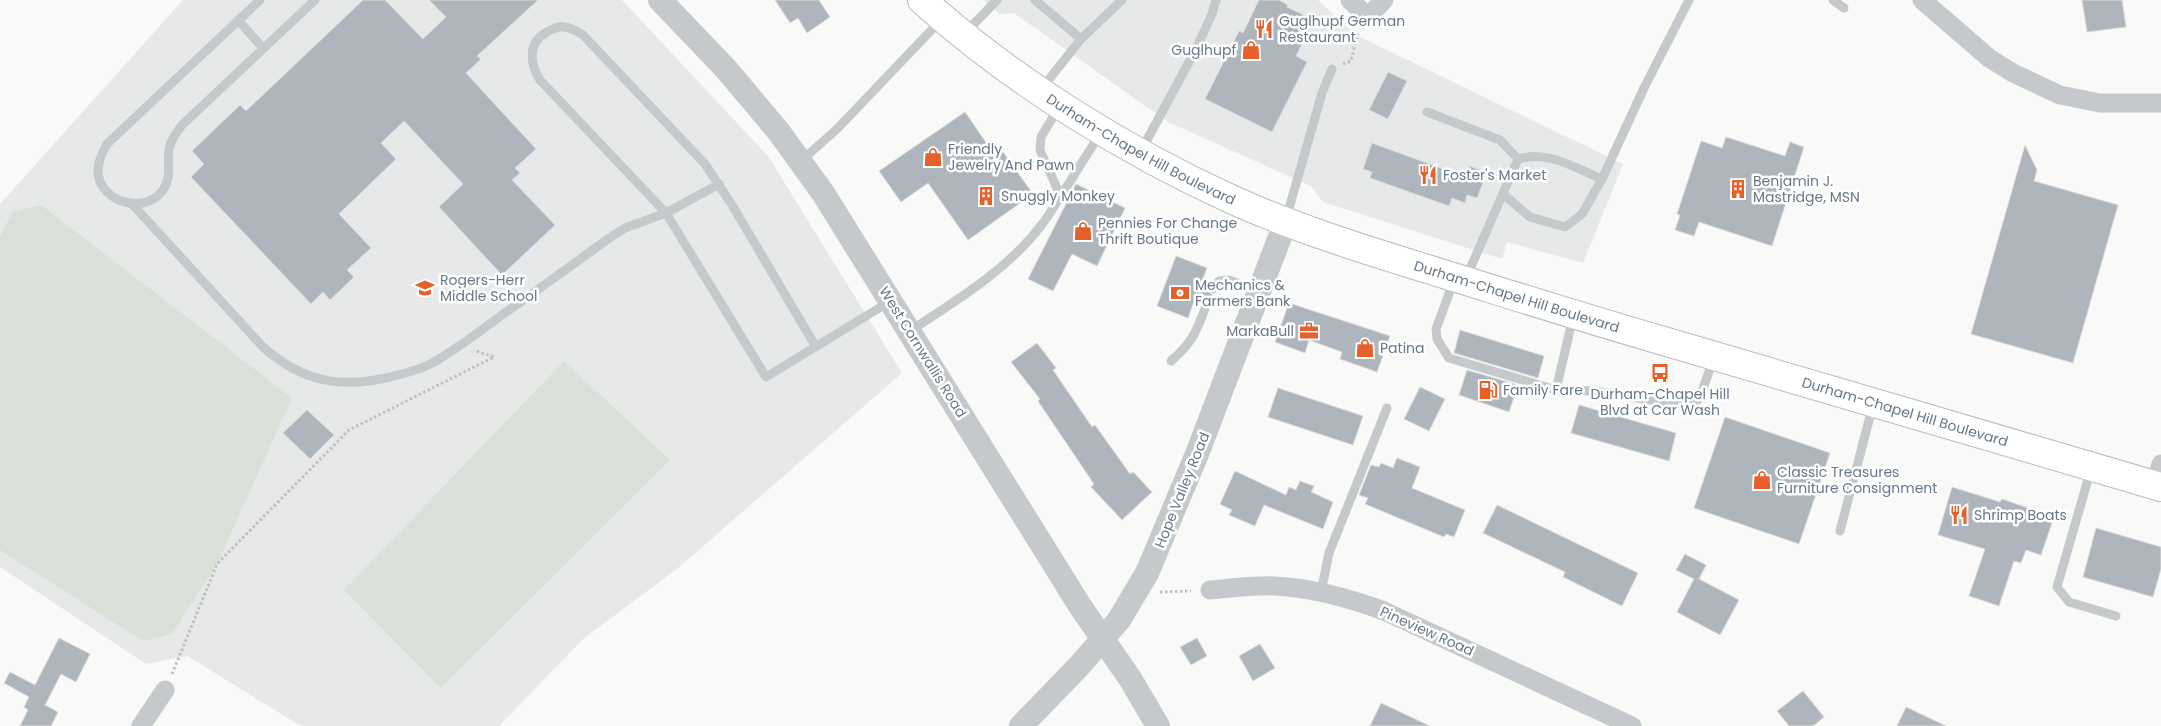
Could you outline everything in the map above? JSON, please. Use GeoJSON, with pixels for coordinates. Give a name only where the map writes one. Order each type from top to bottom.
{"type":"FeatureCollection","features":[{"type":"Feature","properties":{"kind":"main road","name":"Durham-Chapel Hill Boulevard"},"geometry":{"type":"LineString","coordinates":[[922,0],[964,35],[1050,97],[1103,131],[1140,153],[1236,201],[1286,222],[1361,248],[1574,315],[2092,467],[2159,479]]}},
{"type":"Feature","properties":{"kind":"street","name":"West Cornwallis Road"},"geometry":{"type":"LineString","coordinates":[[660,0],[726,69],[779,132],[823,193],[1102,639],[1131,680],[1158,726]]}},
{"type":"Feature","properties":{"kind":"street"},"geometry":{"type":"LineString","coordinates":[[1350,0],[1368,17],[1384,0]]}},
{"type":"Feature","properties":{"kind":"street"},"geometry":{"type":"LineString","coordinates":[[1922,0],[1989,58],[2013,73],[2060,95],[2100,103],[2161,103]]}},
{"type":"Feature","properties":{"kind":"street","name":"Hope Valley Road"},"geometry":{"type":"LineString","coordinates":[[1022,726],[1102,639],[1134,597],[1160,545],[1197,454],[1286,222]]}},
{"type":"Feature","properties":{"kind":"street","name":"Pineview Road"},"geometry":{"type":"LineString","coordinates":[[1210,590],[1277,586],[1321,592],[1351,599],[1384,611],[1632,726]]}},
{"type":"Feature","properties":{"kind":"street"},"geometry":{"type":"LineString","coordinates":[[141,726],[165,690]]}},
{"type":"Feature","properties":{"kind":"lane"},"geometry":{"type":"LineString","coordinates":[[260,0],[107,144],[100,156],[98,173],[104,189],[117,200],[133,205],[263,348],[280,362],[297,372],[343,383],[368,382],[405,373],[432,363],[461,345],[625,228],[666,213],[719,184]]}},
{"type":"Feature","properties":{"kind":"lane"},"geometry":{"type":"LineString","coordinates":[[133,205],[150,201],[163,191],[169,175],[169,147],[173,137],[182,125],[315,0]]}},
{"type":"Feature","properties":{"kind":"lane"},"geometry":{"type":"LineString","coordinates":[[964,35],[997,0]]}},
{"type":"Feature","properties":{"kind":"lane"},"geometry":{"type":"LineString","coordinates":[[1035,0],[1081,39]]}},
{"type":"Feature","properties":{"kind":"lane"},"geometry":{"type":"LineString","coordinates":[[1060,195],[1040,150],[1050,97],[1081,39],[1122,0]]}},
{"type":"Feature","properties":{"kind":"lane"},"geometry":{"type":"LineString","coordinates":[[1140,153],[1196,49],[1212,14],[1216,0]]}},
{"type":"Feature","properties":{"kind":"lane"},"geometry":{"type":"LineString","coordinates":[[1503,194],[1530,217],[1565,227],[1582,214],[1602,179],[1644,88],[1689,0]]}},
{"type":"Feature","properties":{"kind":"lane"},"geometry":{"type":"LineString","coordinates":[[1833,0],[1844,8]]}},
{"type":"Feature","properties":{"kind":"lane"},"geometry":{"type":"LineString","coordinates":[[800,162],[837,129],[943,18]]}},
{"type":"Feature","properties":{"kind":"lane"},"geometry":{"type":"LineString","coordinates":[[238,20],[264,48]]}},
{"type":"Feature","properties":{"kind":"lane"},"geometry":{"type":"LineString","coordinates":[[816,347],[719,184],[705,164],[583,35],[563,26],[552,28],[542,35],[533,46],[531,59],[534,70],[540,80],[666,213],[766,377],[816,347],[891,301]]}},
{"type":"Feature","properties":{"kind":"lane"},"geometry":{"type":"LineString","coordinates":[[1286,222],[1322,93],[1332,69]]}},
{"type":"Feature","properties":{"kind":"lane"},"geometry":{"type":"LineString","coordinates":[[1427,112],[1500,140],[1518,159]]}},
{"type":"Feature","properties":{"kind":"lane"},"geometry":{"type":"LineString","coordinates":[[910,331],[983,282],[1017,252],[1042,224],[1103,131]]}},
{"type":"Feature","properties":{"kind":"lane"},"geometry":{"type":"LineString","coordinates":[[1602,179],[1549,157],[1531,155],[1518,159],[1503,194],[1436,329],[1437,339],[1449,358],[1556,390],[1594,391],[1688,406],[1698,400],[1714,356]]}},
{"type":"Feature","properties":{"kind":"lane"},"geometry":{"type":"LineString","coordinates":[[1213,289],[1218,281],[1229,280],[1260,291]]}},
{"type":"Feature","properties":{"kind":"lane"},"geometry":{"type":"LineString","coordinates":[[1171,360],[1186,347],[1196,334],[1206,306]]}},
{"type":"Feature","properties":{"kind":"lane"},"geometry":{"type":"LineString","coordinates":[[1556,390],[1574,315]]}},
{"type":"Feature","properties":{"kind":"lane"},"geometry":{"type":"LineString","coordinates":[[1840,531],[1873,402]]}},
{"type":"Feature","properties":{"kind":"lane"},"geometry":{"type":"LineString","coordinates":[[1321,592],[1329,553],[1387,408]]}},
{"type":"Feature","properties":{"kind":"lane"},"geometry":{"type":"LineString","coordinates":[[2092,467],[2057,587],[2068,602],[2116,616]]}},
{"type":"Feature","properties":{"kind":"path"},"geometry":{"type":"LineString","coordinates":[[1332,69],[1351,61],[1358,30],[1368,17]]}},
{"type":"Feature","properties":{"kind":"path"},"geometry":{"type":"LineString","coordinates":[[165,690],[217,564],[349,430],[494,357],[461,345]]}},
{"type":"Feature","properties":{"kind":"path"},"geometry":{"type":"LineString","coordinates":[[1151,592],[1210,590]]}},
{"type":"Feature","properties":{"kind":"shaded area","name":"Rogers-Herr Middle School"},"geometry":{"type":"Polygon","coordinates":[[[183,0],[622,0],[768,156],[902,373],[678,568],[583,639],[499,726],[301,726],[187,656],[146,664],[0,567],[0,204],[183,0]]]}},
{"type":"Feature","properties":{"kind":"shaded area"},"geometry":{"type":"Polygon","coordinates":[[[984,0],[1318,0],[1356,35],[1623,164],[1583,263],[1507,242],[1502,259],[1323,202],[1311,186],[1168,122],[1014,13],[1000,14],[984,0]]]}},
{"type":"Feature","properties":{"kind":"shaded area"},"geometry":{"type":"Polygon","coordinates":[[[41,205],[292,398],[217,564],[172,634],[143,641],[0,550],[0,237],[12,212],[41,205]]]}},
{"type":"Feature","properties":{"kind":"shaded area"},"geometry":{"type":"Polygon","coordinates":[[[564,361],[670,460],[441,688],[344,590],[564,361]]]}},
{"type":"Feature","properties":{"kind":"building","name":"Rogers-Herr Middle School"},"geometry":{"type":"Polygon","coordinates":[[[363,0],[385,0],[423,39],[446,17],[429,0],[538,0],[477,56],[481,59],[466,73],[536,149],[515,168],[520,173],[512,180],[555,225],[502,275],[439,207],[463,184],[404,121],[381,143],[396,159],[339,214],[371,248],[347,270],[354,277],[330,300],[323,292],[311,304],[191,177],[204,164],[192,151],[240,105],[246,111],[363,0]]]}},
{"type":"Feature","properties":{"kind":"building"},"geometry":{"type":"Polygon","coordinates":[[[775,0],[819,0],[830,17],[807,33],[798,18],[790,23],[775,0]]]}},
{"type":"Feature","properties":{"kind":"building"},"geometry":{"type":"Polygon","coordinates":[[[1259,0],[1279,0],[1288,5],[1287,7],[1314,20],[1296,56],[1307,62],[1272,132],[1205,99],[1239,31],[1243,33],[1259,0]]]}},
{"type":"Feature","properties":{"kind":"building"},"geometry":{"type":"Polygon","coordinates":[[[2082,0],[2122,0],[2126,27],[2087,32],[2082,0]]]}},
{"type":"Feature","properties":{"kind":"building"},"geometry":{"type":"Polygon","coordinates":[[[1388,72],[1407,81],[1388,119],[1369,110],[1388,72]]]}},
{"type":"Feature","properties":{"kind":"building"},"geometry":{"type":"Polygon","coordinates":[[[965,112],[996,157],[1003,152],[1033,194],[968,240],[928,183],[901,202],[879,171],[965,112]]]}},
{"type":"Feature","properties":{"kind":"building","name":"Benjamin J. Mastridge, MSN"},"geometry":{"type":"Polygon","coordinates":[[[1726,137],[1785,156],[1790,142],[1804,147],[1772,246],[1699,222],[1694,236],[1675,230],[1680,215],[1677,214],[1701,141],[1722,148],[1726,137]]]}},
{"type":"Feature","properties":{"kind":"building","name":"Foster's Market"},"geometry":{"type":"Polygon","coordinates":[[[1372,143],[1465,177],[1469,166],[1487,172],[1477,198],[1467,195],[1465,203],[1452,198],[1449,206],[1370,178],[1372,172],[1363,169],[1372,143]]]}},
{"type":"Feature","properties":{"kind":"building"},"geometry":{"type":"Polygon","coordinates":[[[2025,145],[2037,170],[2034,181],[2118,205],[2073,363],[1971,334],[2025,145]]]}},
{"type":"Feature","properties":{"kind":"building","name":"Pennies For Change Thrift Boutique"},"geometry":{"type":"Polygon","coordinates":[[[1076,184],[1125,208],[1097,266],[1072,254],[1053,291],[1028,279],[1076,184]]]}},
{"type":"Feature","properties":{"kind":"building","name":"Mechanics & Farmers Bank"},"geometry":{"type":"Polygon","coordinates":[[[1176,256],[1207,268],[1201,283],[1208,286],[1208,292],[1213,295],[1211,302],[1205,300],[1200,304],[1194,301],[1188,318],[1157,306],[1176,256]]]}},
{"type":"Feature","properties":{"kind":"building"},"geometry":{"type":"Polygon","coordinates":[[[1289,303],[1390,336],[1377,372],[1340,359],[1342,352],[1309,340],[1305,353],[1275,342],[1289,303]]]}},
{"type":"Feature","properties":{"kind":"building"},"geometry":{"type":"Polygon","coordinates":[[[1460,330],[1544,356],[1538,378],[1454,353],[1460,330]]]}},
{"type":"Feature","properties":{"kind":"building"},"geometry":{"type":"Polygon","coordinates":[[[1037,343],[1056,368],[1053,370],[1092,427],[1095,425],[1130,474],[1133,472],[1152,492],[1122,520],[1091,487],[1094,484],[1038,401],[1040,399],[1011,362],[1037,343]]]}},
{"type":"Feature","properties":{"kind":"building","name":"Family Fare"},"geometry":{"type":"Polygon","coordinates":[[[1467,370],[1518,385],[1509,412],[1459,395],[1467,370]]]}},
{"type":"Feature","properties":{"kind":"building"},"geometry":{"type":"Polygon","coordinates":[[[1420,387],[1445,399],[1429,431],[1404,419],[1420,387]]]}},
{"type":"Feature","properties":{"kind":"building"},"geometry":{"type":"Polygon","coordinates":[[[1278,388],[1363,416],[1353,445],[1268,417],[1278,388]]]}},
{"type":"Feature","properties":{"kind":"building"},"geometry":{"type":"Polygon","coordinates":[[[1579,405],[1676,433],[1669,461],[1571,433],[1579,405]]]}},
{"type":"Feature","properties":{"kind":"building"},"geometry":{"type":"Polygon","coordinates":[[[307,410],[334,435],[310,459],[283,433],[307,410]]]}},
{"type":"Feature","properties":{"kind":"building","name":"Classic Treasures Furniture Consignment"},"geometry":{"type":"Polygon","coordinates":[[[1725,417],[1830,453],[1799,544],[1694,508],[1725,417]]]}},
{"type":"Feature","properties":{"kind":"building"},"geometry":{"type":"Polygon","coordinates":[[[1397,458],[1420,467],[1412,488],[1465,510],[1454,537],[1446,534],[1444,537],[1365,504],[1368,498],[1359,495],[1371,465],[1379,467],[1381,463],[1393,468],[1397,458]]]}},
{"type":"Feature","properties":{"kind":"building"},"geometry":{"type":"Polygon","coordinates":[[[1235,471],[1286,495],[1289,487],[1296,490],[1300,481],[1314,486],[1311,492],[1333,502],[1323,529],[1264,505],[1255,526],[1229,515],[1232,510],[1220,504],[1235,471]]]}},
{"type":"Feature","properties":{"kind":"building"},"geometry":{"type":"Polygon","coordinates":[[[1952,487],[2000,502],[2002,499],[2054,517],[2041,555],[2026,550],[2021,563],[2014,561],[1999,606],[1969,596],[1985,549],[1938,535],[1952,487]]]}},
{"type":"Feature","properties":{"kind":"building"},"geometry":{"type":"Polygon","coordinates":[[[1497,505],[1638,573],[1622,606],[1563,577],[1565,572],[1483,533],[1497,505]]]}},
{"type":"Feature","properties":{"kind":"building"},"geometry":{"type":"Polygon","coordinates":[[[2096,528],[2161,547],[2161,569],[2153,597],[2083,577],[2096,528]]]}},
{"type":"Feature","properties":{"kind":"building"},"geometry":{"type":"Polygon","coordinates":[[[1685,554],[1706,565],[1699,579],[1739,600],[1720,635],[1677,612],[1694,579],[1676,570],[1685,554]]]}},
{"type":"Feature","properties":{"kind":"building"},"geometry":{"type":"Polygon","coordinates":[[[59,638],[90,654],[76,682],[61,674],[45,705],[58,712],[51,726],[20,726],[28,710],[24,707],[29,697],[4,683],[10,672],[35,685],[59,638]]]}},
{"type":"Feature","properties":{"kind":"building"},"geometry":{"type":"Polygon","coordinates":[[[1197,638],[1207,656],[1191,665],[1180,647],[1197,638]]]}},
{"type":"Feature","properties":{"kind":"building"},"geometry":{"type":"Polygon","coordinates":[[[1260,644],[1275,668],[1253,681],[1239,656],[1260,644]]]}},
{"type":"Feature","properties":{"kind":"building"},"geometry":{"type":"Polygon","coordinates":[[[1803,691],[1824,717],[1813,726],[1789,726],[1777,711],[1803,691]]]}},
{"type":"Feature","properties":{"kind":"building"},"geometry":{"type":"Polygon","coordinates":[[[1381,703],[1430,726],[1370,726],[1381,703]]]}},
{"type":"Feature","properties":{"kind":"building"},"geometry":{"type":"Polygon","coordinates":[[[1906,707],[1946,726],[1897,726],[1906,707]]]}},
{"type":"Feature","properties":{"kind":"place","name":"Guglhupf German Restaurant"},"geometry":{"type":"Point","coordinates":[1264,29]}},
{"type":"Feature","properties":{"kind":"place","name":"Guglhupf"},"geometry":{"type":"Point","coordinates":[1251,50]}},
{"type":"Feature","properties":{"kind":"place","name":"Friendly Jewelry And Pawn"},"geometry":{"type":"Point","coordinates":[933,157]}},
{"type":"Feature","properties":{"kind":"place","name":"Foster's Market"},"geometry":{"type":"Point","coordinates":[1428,175]}},
{"type":"Feature","properties":{"kind":"place","name":"Benjamin J. Mastridge, MSN"},"geometry":{"type":"Point","coordinates":[1738,189]}},
{"type":"Feature","properties":{"kind":"place","name":"Snuggly Monkey"},"geometry":{"type":"Point","coordinates":[986,196]}},
{"type":"Feature","properties":{"kind":"place","name":"Pennies For Change Thrift Boutique"},"geometry":{"type":"Point","coordinates":[1083,231]}},
{"type":"Feature","properties":{"kind":"place","name":"Rogers-Herr Middle School"},"geometry":{"type":"Point","coordinates":[425,288]}},
{"type":"Feature","properties":{"kind":"place","name":"Mechanics & Farmers Bank"},"geometry":{"type":"Point","coordinates":[1180,293]}},
{"type":"Feature","properties":{"kind":"place","name":"MarkaBull"},"geometry":{"type":"Point","coordinates":[1309,331]}},
{"type":"Feature","properties":{"kind":"place","name":"Patina"},"geometry":{"type":"Point","coordinates":[1365,348]}},
{"type":"Feature","properties":{"kind":"place","name":"Durham-Chapel Hill Blvd at Car Wash"},"geometry":{"type":"Point","coordinates":[1660,373]}},
{"type":"Feature","properties":{"kind":"place","name":"Family Fare"},"geometry":{"type":"Point","coordinates":[1488,390]}},
{"type":"Feature","properties":{"kind":"place","name":"Classic Treasures Furniture Consignment"},"geometry":{"type":"Point","coordinates":[1762,480]}},
{"type":"Feature","properties":{"kind":"place","name":"Shrimp Boats"},"geometry":{"type":"Point","coordinates":[1959,515]}}]}
